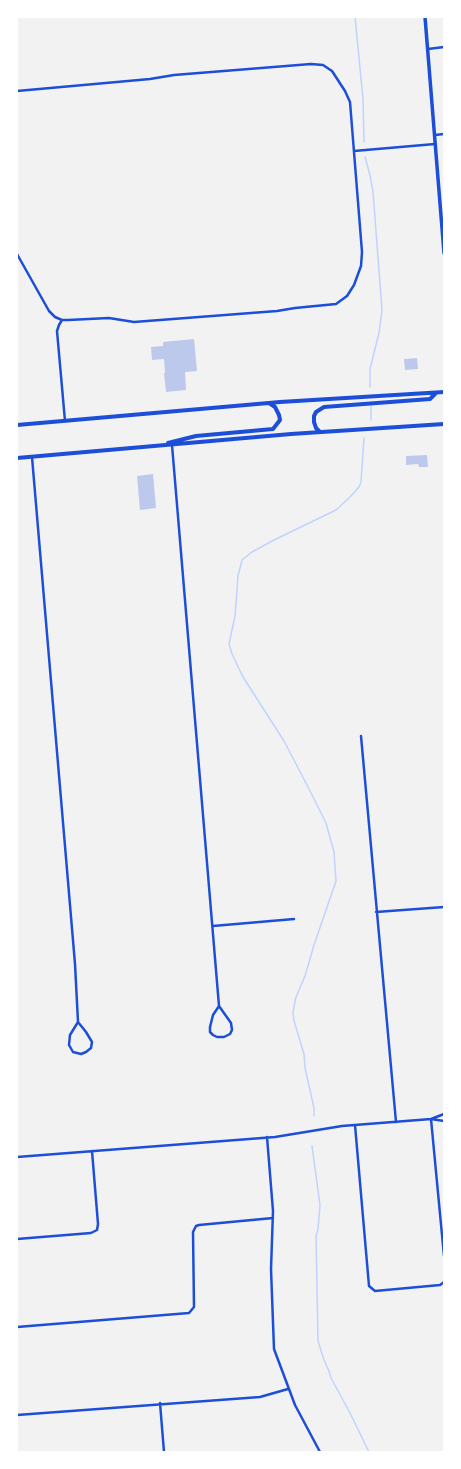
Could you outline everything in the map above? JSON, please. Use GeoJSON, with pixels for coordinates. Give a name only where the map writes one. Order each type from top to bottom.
{"type":"FeatureCollection","features":[{"type":"Feature","properties":{"kind":"main road"},"geometry":{"type":"LineString","coordinates":[[425,17],[435,144],[443,221],[444,253]]}},
{"type":"Feature","properties":{"kind":"main road"},"geometry":{"type":"LineString","coordinates":[[17,425],[268,403],[444,392]]}},
{"type":"Feature","properties":{"kind":"main road"},"geometry":{"type":"LineString","coordinates":[[320,432],[316,428],[314,416],[316,412],[324,407],[430,399],[436,393]]}},
{"type":"Feature","properties":{"kind":"main road"},"geometry":{"type":"LineString","coordinates":[[157,446],[196,436],[273,428],[280,420],[279,415],[276,407],[268,403]]}},
{"type":"Feature","properties":{"kind":"main road"},"geometry":{"type":"LineString","coordinates":[[17,458],[320,432],[444,424]]}},
{"type":"Feature","properties":{"kind":"street"},"geometry":{"type":"LineString","coordinates":[[428,49],[444,47]]}},
{"type":"Feature","properties":{"kind":"street"},"geometry":{"type":"LineString","coordinates":[[17,91],[150,79],[218,71],[311,64],[323,65],[332,71],[348,97],[350,107],[361,261],[356,279],[350,291],[343,300],[336,304],[277,311],[134,322],[109,318],[62,320],[55,317],[49,311],[17,254]]}},
{"type":"Feature","properties":{"kind":"street"},"geometry":{"type":"LineString","coordinates":[[435,135],[444,134]]}},
{"type":"Feature","properties":{"kind":"street"},"geometry":{"type":"LineString","coordinates":[[354,151],[435,144]]}},
{"type":"Feature","properties":{"kind":"street"},"geometry":{"type":"LineString","coordinates":[[62,320],[57,332],[65,421]]}},
{"type":"Feature","properties":{"kind":"street"},"geometry":{"type":"LineString","coordinates":[[172,444],[219,1006],[231,1023],[232,1030],[230,1034],[224,1037],[217,1037],[210,1032],[210,1021],[212,1015],[219,1006]]}},
{"type":"Feature","properties":{"kind":"street"},"geometry":{"type":"LineString","coordinates":[[32,457],[74,956],[78,1022],[70,1035],[69,1045],[74,1052],[82,1054],[91,1048],[92,1042],[78,1022]]}},
{"type":"Feature","properties":{"kind":"street"},"geometry":{"type":"LineString","coordinates":[[361,736],[396,1122]]}},
{"type":"Feature","properties":{"kind":"street"},"geometry":{"type":"LineString","coordinates":[[376,912],[444,907]]}},
{"type":"Feature","properties":{"kind":"street"},"geometry":{"type":"LineString","coordinates":[[213,926],[294,919]]}},
{"type":"Feature","properties":{"kind":"street"},"geometry":{"type":"LineString","coordinates":[[431,1119],[444,1114]]}},
{"type":"Feature","properties":{"kind":"street"},"geometry":{"type":"LineString","coordinates":[[431,1119],[444,1256]]}},
{"type":"Feature","properties":{"kind":"street"},"geometry":{"type":"LineString","coordinates":[[17,1157],[267,1138],[354,1125],[431,1119],[444,1121]]}},
{"type":"Feature","properties":{"kind":"street"},"geometry":{"type":"LineString","coordinates":[[354,1125],[368,1284],[371,1288],[378,1290],[440,1285],[444,1282]]}},
{"type":"Feature","properties":{"kind":"street"},"geometry":{"type":"LineString","coordinates":[[267,1138],[273,1218],[273,1342],[288,1389],[320,1452]]}},
{"type":"Feature","properties":{"kind":"street"},"geometry":{"type":"LineString","coordinates":[[17,1239],[91,1233],[97,1230],[98,1224],[92,1151]]}},
{"type":"Feature","properties":{"kind":"street"},"geometry":{"type":"LineString","coordinates":[[17,1327],[188,1313],[194,1307],[194,1228],[199,1225],[273,1218]]}},
{"type":"Feature","properties":{"kind":"street"},"geometry":{"type":"LineString","coordinates":[[17,1415],[260,1396],[288,1389]]}},
{"type":"Feature","properties":{"kind":"street"},"geometry":{"type":"LineString","coordinates":[[160,1403],[164,1452]]}},
{"type":"Feature","properties":{"kind":"building"},"geometry":{"type":"Polygon","coordinates":[[[194,339],[197,371],[185,372],[186,390],[166,392],[164,359],[152,360],[151,347],[163,346],[163,342],[194,339]]]}},
{"type":"Feature","properties":{"kind":"building"},"geometry":{"type":"Polygon","coordinates":[[[417,358],[418,369],[405,370],[404,359],[417,358]]]}},
{"type":"Feature","properties":{"kind":"building"},"geometry":{"type":"Polygon","coordinates":[[[427,455],[428,467],[419,467],[418,464],[406,465],[406,456],[427,455]]]}},
{"type":"Feature","properties":{"kind":"building"},"geometry":{"type":"Polygon","coordinates":[[[153,474],[156,508],[140,510],[137,476],[153,474]]]}},
{"type":"Feature","properties":{"kind":"waterway"},"geometry":{"type":"LineString","coordinates":[[355,17],[363,99],[364,142]]}},
{"type":"Feature","properties":{"kind":"waterway"},"geometry":{"type":"LineString","coordinates":[[365,157],[373,192],[382,310],[379,333],[370,369],[370,387]]}},
{"type":"Feature","properties":{"kind":"waterway"},"geometry":{"type":"LineString","coordinates":[[371,406],[371,420]]}},
{"type":"Feature","properties":{"kind":"waterway"},"geometry":{"type":"LineString","coordinates":[[314,1116],[314,1108],[305,1068],[304,1054],[294,1021],[293,1012],[296,997],[305,976],[336,881],[334,852],[326,823],[307,785],[284,741],[243,677],[229,644],[235,616],[238,576],[242,560],[252,552],[274,540],[336,510],[349,498],[359,487],[361,482],[364,438]]}},
{"type":"Feature","properties":{"kind":"waterway"},"geometry":{"type":"LineString","coordinates":[[312,1146],[320,1205],[316,1236],[318,1341],[331,1378],[369,1452]]}}]}
